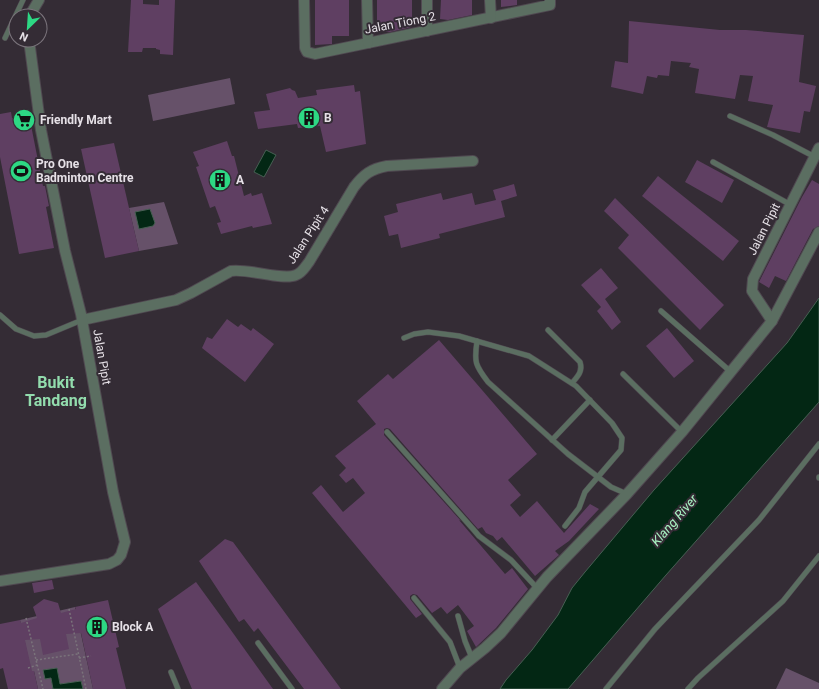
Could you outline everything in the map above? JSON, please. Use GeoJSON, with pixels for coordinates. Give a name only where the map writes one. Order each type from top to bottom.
{"type":"FeatureCollection","features":[{"type":"Feature","properties":{"kind":"street","name":"Jalan Tiong 2"},"geometry":{"type":"LineString","coordinates":[[304,0],[305,48],[307,52],[315,54],[491,18],[550,3]]}},
{"type":"Feature","properties":{"kind":"street"},"geometry":{"type":"LineString","coordinates":[[367,0],[368,43]]}},
{"type":"Feature","properties":{"kind":"street"},"geometry":{"type":"LineString","coordinates":[[427,0],[427,31]]}},
{"type":"Feature","properties":{"kind":"street"},"geometry":{"type":"LineString","coordinates":[[490,0],[491,18]]}},
{"type":"Feature","properties":{"kind":"street","name":"Jalan Pipit"},"geometry":{"type":"LineString","coordinates":[[0,581],[109,564],[117,560],[122,555],[125,542],[113,492],[82,320],[65,251],[41,130],[30,48]]}},
{"type":"Feature","properties":{"kind":"street","name":"Jalan Pipit"},"geometry":{"type":"LineString","coordinates":[[772,321],[752,291],[753,279],[817,152]]}},
{"type":"Feature","properties":{"kind":"street","name":"Jalan Pipit 4"},"geometry":{"type":"LineString","coordinates":[[82,320],[176,300],[231,271],[237,270],[272,275],[295,276],[300,273],[309,262],[354,187],[361,178],[369,172],[377,168],[387,166],[473,161]]}},
{"type":"Feature","properties":{"kind":"street"},"geometry":{"type":"LineString","coordinates":[[442,689],[460,668],[501,633],[537,588],[627,494],[682,432],[772,321],[819,232]]}},
{"type":"Feature","properties":{"kind":"lane"},"geometry":{"type":"LineString","coordinates":[[5,38],[23,0]]}},
{"type":"Feature","properties":{"kind":"lane"},"geometry":{"type":"LineString","coordinates":[[730,116],[817,152]]}},
{"type":"Feature","properties":{"kind":"lane"},"geometry":{"type":"LineString","coordinates":[[712,162],[791,205]]}},
{"type":"Feature","properties":{"kind":"lane"},"geometry":{"type":"LineString","coordinates":[[661,311],[731,372]]}},
{"type":"Feature","properties":{"kind":"lane"},"geometry":{"type":"LineString","coordinates":[[0,315],[16,329],[34,336],[46,334],[82,320]]}},
{"type":"Feature","properties":{"kind":"lane"},"geometry":{"type":"LineString","coordinates":[[548,330],[580,362],[582,367],[572,384]]}},
{"type":"Feature","properties":{"kind":"lane"},"geometry":{"type":"LineString","coordinates":[[404,338],[414,334],[428,332],[459,336],[529,356],[572,384],[612,423],[622,438],[621,450],[585,492],[578,508],[565,526]]}},
{"type":"Feature","properties":{"kind":"lane"},"geometry":{"type":"LineString","coordinates":[[477,341],[475,358],[480,371],[488,382],[552,440],[611,487],[627,494]]}},
{"type":"Feature","properties":{"kind":"lane"},"geometry":{"type":"LineString","coordinates":[[623,374],[682,432]]}},
{"type":"Feature","properties":{"kind":"lane"},"geometry":{"type":"LineString","coordinates":[[552,440],[590,400]]}},
{"type":"Feature","properties":{"kind":"lane"},"geometry":{"type":"LineString","coordinates":[[387,432],[479,536],[512,560],[537,588]]}},
{"type":"Feature","properties":{"kind":"lane"},"geometry":{"type":"LineString","coordinates":[[606,689],[655,629],[759,520],[819,444]]}},
{"type":"Feature","properties":{"kind":"lane"},"geometry":{"type":"LineString","coordinates":[[688,689],[698,678],[783,601],[819,556]]}},
{"type":"Feature","properties":{"kind":"lane"},"geometry":{"type":"LineString","coordinates":[[414,598],[450,642],[460,668]]}},
{"type":"Feature","properties":{"kind":"lane"},"geometry":{"type":"LineString","coordinates":[[458,616],[465,641],[472,658]]}},
{"type":"Feature","properties":{"kind":"lane"},"geometry":{"type":"LineString","coordinates":[[258,642],[292,689]]}},
{"type":"Feature","properties":{"kind":"lane"},"geometry":{"type":"LineString","coordinates":[[171,672],[178,689]]}},
{"type":"Feature","properties":{"kind":"path"},"geometry":{"type":"LineString","coordinates":[[69,609],[86,689]]}},
{"type":"Feature","properties":{"kind":"path"},"geometry":{"type":"LineString","coordinates":[[26,618],[43,689]]}},
{"type":"Feature","properties":{"kind":"path"},"geometry":{"type":"LineString","coordinates":[[36,660],[78,654]]}},
{"type":"Feature","properties":{"kind":"path"},"geometry":{"type":"LineString","coordinates":[[79,658],[91,656]]}},
{"type":"Feature","properties":{"kind":"path"},"geometry":{"type":"LineString","coordinates":[[28,668],[37,665]]}},
{"type":"Feature","properties":{"kind":"shaded area"},"geometry":{"type":"Polygon","coordinates":[[[230,78],[235,104],[153,121],[148,95],[230,78]]]}},
{"type":"Feature","properties":{"kind":"shaded area"},"geometry":{"type":"Polygon","coordinates":[[[164,202],[178,244],[139,251],[129,208],[164,202]]]}},
{"type":"Feature","properties":{"kind":"shaded area"},"geometry":{"type":"Polygon","coordinates":[[[75,607],[93,689],[83,689],[81,681],[60,684],[57,668],[51,678],[53,689],[38,689],[34,671],[29,672],[29,661],[20,620],[75,607]]]}},
{"type":"Feature","properties":{"kind":"shaded area"},"geometry":{"type":"Polygon","coordinates":[[[786,668],[819,683],[819,689],[776,689],[786,668]]]}},
{"type":"Feature","properties":{"kind":"water"},"geometry":{"type":"Polygon","coordinates":[[[266,150],[276,155],[264,177],[254,172],[266,150]]]}},
{"type":"Feature","properties":{"kind":"water"},"geometry":{"type":"Polygon","coordinates":[[[150,209],[155,223],[153,226],[139,229],[135,212],[150,209]]]}},
{"type":"Feature","properties":{"kind":"water","name":"Klang River"},"geometry":{"type":"Polygon","coordinates":[[[819,298],[819,402],[666,575],[568,689],[500,689],[558,615],[572,588],[585,572],[654,490],[787,343],[819,298]]]}},
{"type":"Feature","properties":{"kind":"water"},"geometry":{"type":"Polygon","coordinates":[[[57,668],[60,684],[81,681],[83,689],[53,689],[51,678],[45,679],[43,670],[57,668]]]}},
{"type":"Feature","properties":{"kind":"building"},"geometry":{"type":"Polygon","coordinates":[[[131,0],[143,0],[143,4],[159,5],[159,0],[175,0],[173,55],[160,54],[160,50],[156,48],[143,48],[142,52],[128,52],[131,0]]]}},
{"type":"Feature","properties":{"kind":"building"},"geometry":{"type":"Polygon","coordinates":[[[315,0],[349,0],[349,36],[332,36],[332,44],[315,45],[315,0]]]}},
{"type":"Feature","properties":{"kind":"building"},"geometry":{"type":"Polygon","coordinates":[[[377,0],[412,0],[412,27],[390,32],[377,32],[377,0]]]}},
{"type":"Feature","properties":{"kind":"building"},"geometry":{"type":"Polygon","coordinates":[[[441,0],[472,0],[472,15],[448,20],[440,19],[441,0]]]}},
{"type":"Feature","properties":{"kind":"building"},"geometry":{"type":"Polygon","coordinates":[[[501,0],[517,0],[517,5],[501,7],[501,0]]]}},
{"type":"Feature","properties":{"kind":"building"},"geometry":{"type":"Polygon","coordinates":[[[629,21],[720,30],[746,30],[804,35],[799,82],[816,86],[810,112],[804,111],[800,133],[767,127],[773,105],[748,101],[753,76],[740,75],[735,99],[695,93],[699,69],[689,67],[691,63],[671,61],[669,76],[658,75],[657,78],[647,76],[643,94],[611,87],[615,61],[628,63],[629,21]]]}},
{"type":"Feature","properties":{"kind":"building","name":"B"},"geometry":{"type":"Polygon","coordinates":[[[354,85],[355,92],[360,91],[366,144],[326,152],[320,126],[298,128],[297,124],[258,129],[254,112],[270,110],[266,94],[290,88],[295,91],[298,98],[317,95],[316,90],[354,85]]]}},
{"type":"Feature","properties":{"kind":"building","name":"Pro One Badminton Centre"},"geometry":{"type":"Polygon","coordinates":[[[11,112],[12,118],[29,115],[43,186],[45,186],[49,206],[46,207],[54,248],[19,254],[0,157],[0,114],[11,112]]]}},
{"type":"Feature","properties":{"kind":"building","name":"A"},"geometry":{"type":"Polygon","coordinates":[[[227,141],[232,156],[234,156],[244,196],[251,193],[252,196],[262,193],[272,224],[253,228],[252,226],[221,234],[217,223],[221,222],[215,206],[210,208],[196,167],[199,166],[193,152],[227,141]]]}},
{"type":"Feature","properties":{"kind":"building"},"geometry":{"type":"Polygon","coordinates":[[[114,143],[139,251],[105,258],[81,149],[114,143]]]}},
{"type":"Feature","properties":{"kind":"building"},"geometry":{"type":"Polygon","coordinates":[[[697,160],[734,180],[722,203],[685,182],[697,160]]]}},
{"type":"Feature","properties":{"kind":"building"},"geometry":{"type":"Polygon","coordinates":[[[658,176],[739,241],[723,261],[642,196],[658,176]]]}},
{"type":"Feature","properties":{"kind":"building"},"geometry":{"type":"Polygon","coordinates":[[[812,180],[819,184],[819,226],[813,229],[786,281],[775,276],[769,288],[759,282],[812,180]]]}},
{"type":"Feature","properties":{"kind":"building"},"geometry":{"type":"Polygon","coordinates":[[[514,184],[517,196],[501,201],[505,217],[439,234],[440,238],[401,248],[398,234],[389,236],[384,216],[398,212],[396,204],[441,193],[443,200],[472,193],[475,205],[496,200],[493,190],[514,184]]]}},
{"type":"Feature","properties":{"kind":"building"},"geometry":{"type":"Polygon","coordinates":[[[615,198],[724,305],[700,330],[618,248],[629,235],[604,211],[615,198]]]}},
{"type":"Feature","properties":{"kind":"building"},"geometry":{"type":"Polygon","coordinates":[[[601,268],[618,288],[605,299],[621,322],[612,330],[597,311],[601,307],[581,285],[601,268]]]}},
{"type":"Feature","properties":{"kind":"building"},"geometry":{"type":"Polygon","coordinates":[[[227,319],[238,327],[241,324],[251,331],[253,328],[274,344],[245,382],[202,348],[207,337],[212,339],[227,319]]]}},
{"type":"Feature","properties":{"kind":"building"},"geometry":{"type":"Polygon","coordinates":[[[667,328],[694,361],[674,378],[646,346],[667,328]]]}},
{"type":"Feature","properties":{"kind":"building"},"geometry":{"type":"Polygon","coordinates":[[[439,340],[537,454],[508,480],[521,495],[510,505],[520,517],[537,501],[564,533],[590,504],[599,509],[569,541],[555,551],[559,555],[535,576],[502,537],[497,541],[493,536],[486,533],[482,527],[478,529],[390,429],[384,429],[384,435],[461,521],[459,520],[505,574],[512,568],[528,589],[496,628],[476,647],[467,631],[474,626],[458,605],[447,614],[441,607],[432,613],[417,595],[413,594],[410,596],[410,599],[422,614],[416,618],[312,493],[321,485],[343,512],[365,493],[353,478],[346,483],[339,475],[346,468],[335,456],[376,424],[357,401],[388,374],[393,379],[439,340]]]}},
{"type":"Feature","properties":{"kind":"building"},"geometry":{"type":"Polygon","coordinates":[[[225,539],[233,542],[341,689],[304,689],[258,628],[254,632],[244,619],[239,622],[199,561],[225,539]]]}},
{"type":"Feature","properties":{"kind":"building"},"geometry":{"type":"Polygon","coordinates":[[[52,580],[54,589],[34,593],[32,583],[52,580]]]}},
{"type":"Feature","properties":{"kind":"building"},"geometry":{"type":"Polygon","coordinates":[[[196,582],[273,689],[192,689],[158,609],[196,582]]]}},
{"type":"Feature","properties":{"kind":"building"},"geometry":{"type":"Polygon","coordinates":[[[44,599],[58,603],[61,613],[76,609],[75,607],[108,600],[119,647],[116,648],[126,689],[93,689],[81,633],[66,634],[69,649],[43,655],[40,639],[25,640],[38,689],[8,689],[3,668],[0,669],[0,624],[20,620],[21,623],[37,618],[33,607],[44,599]]]}},
{"type":"Feature","properties":{"kind":"place","name":"B"},"geometry":{"type":"Point","coordinates":[309,118]}},
{"type":"Feature","properties":{"kind":"place","name":"Friendly Mart"},"geometry":{"type":"Point","coordinates":[24,120]}},
{"type":"Feature","properties":{"kind":"place","name":"Pro One Badminton Centre"},"geometry":{"type":"Point","coordinates":[21,171]}},
{"type":"Feature","properties":{"kind":"place","name":"A"},"geometry":{"type":"Point","coordinates":[220,180]}},
{"type":"Feature","properties":{"kind":"place","name":"Block A"},"geometry":{"type":"Point","coordinates":[97,627]}},
{"type":"Feature","properties":{"kind":"district","name":"Bukit Tandang"},"geometry":{"type":"Point","coordinates":[56,391]}}]}
